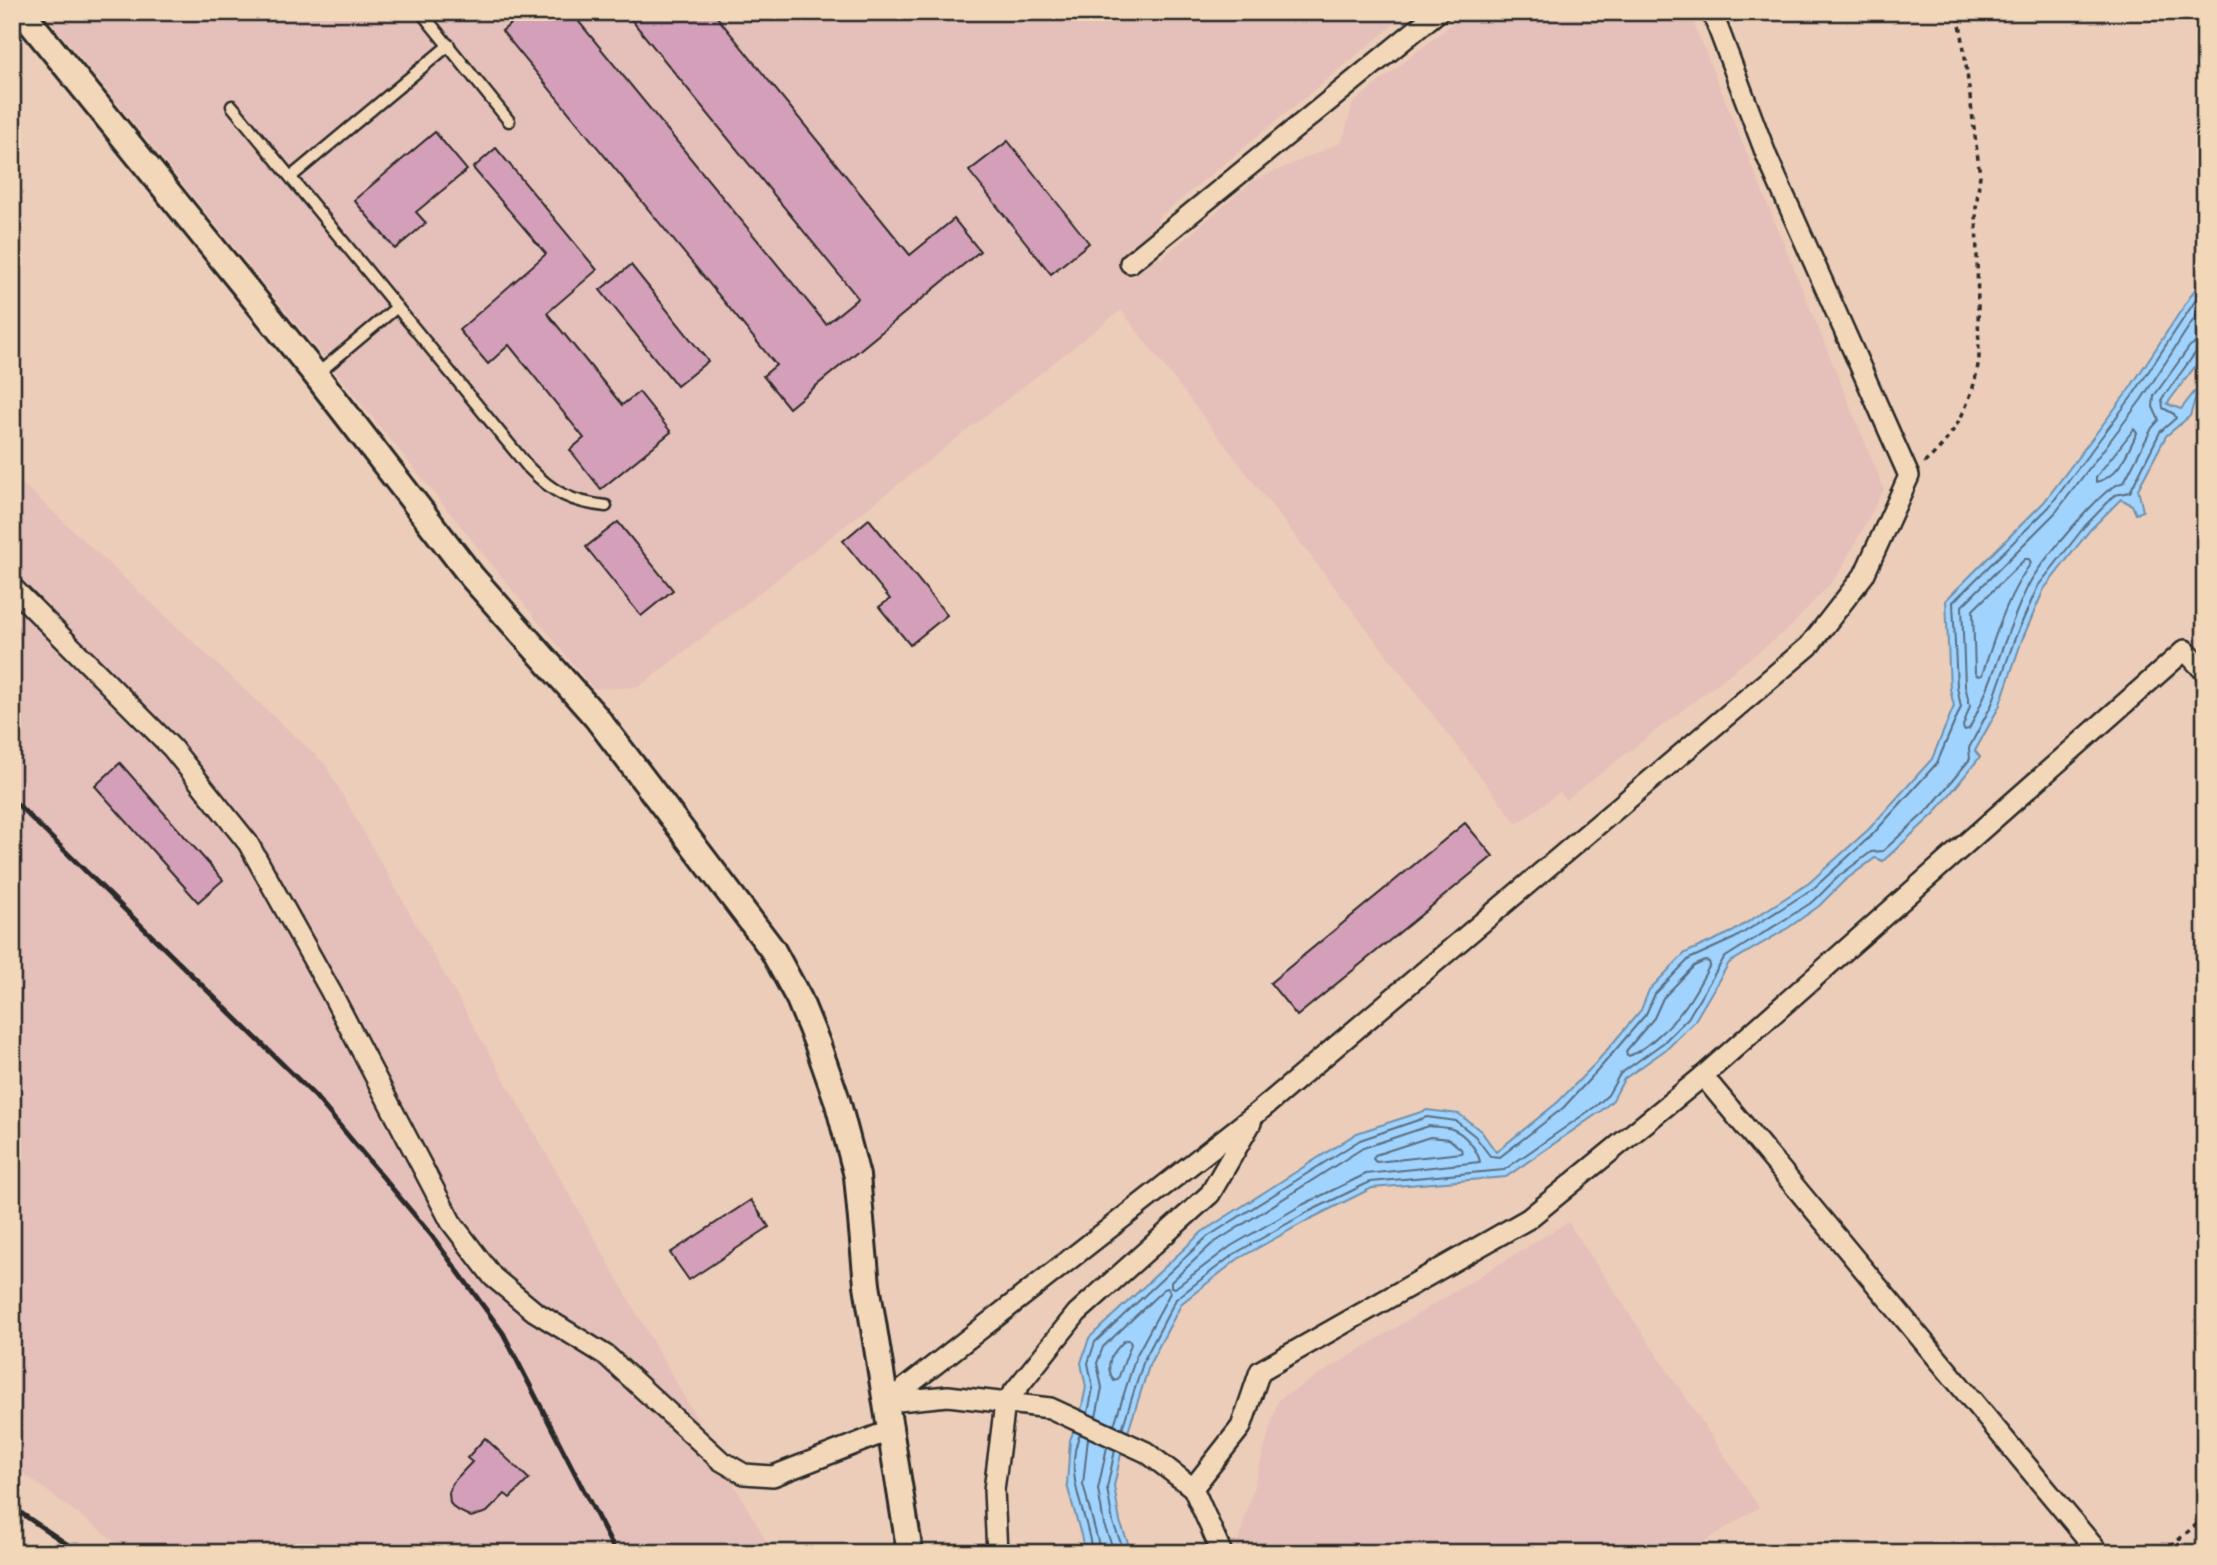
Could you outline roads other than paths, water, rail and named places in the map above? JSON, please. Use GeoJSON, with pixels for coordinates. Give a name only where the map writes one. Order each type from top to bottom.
{"type":"FeatureCollection","features":[{"type":"Feature","properties":{"kind":"street"},"geometry":{"type":"LineString","coordinates":[[22,12],[316,375],[472,577],[596,717],[772,949],[799,999],[817,1043],[837,1100],[854,1163],[867,1285],[909,1553]]}},
{"type":"Feature","properties":{"kind":"street"},"geometry":{"type":"LineString","coordinates":[[1130,263],[1438,12]]}},
{"type":"Feature","properties":{"kind":"street"},"geometry":{"type":"LineString","coordinates":[[887,1402],[1257,1113],[1809,646],[1864,575],[1909,476],[1767,157],[1712,12]]}},
{"type":"Feature","properties":{"kind":"street"},"geometry":{"type":"LineString","coordinates":[[12,587],[172,748],[248,843],[331,992],[451,1222],[493,1277],[534,1311],[607,1356],[720,1460],[744,1474],[773,1476],[891,1430]]}},
{"type":"Feature","properties":{"kind":"street"},"geometry":{"type":"LineString","coordinates":[[1193,1488],[1241,1427],[1260,1371],[1528,1219],[1703,1076],[2185,650],[2205,672]]}},
{"type":"Feature","properties":{"kind":"street"},"geometry":{"type":"LineString","coordinates":[[1703,1076],[2099,1553]]}},
{"type":"Feature","properties":{"kind":"street"},"geometry":{"type":"LineString","coordinates":[[997,1553],[994,1490],[1005,1403],[1077,1313],[1210,1194],[1257,1113]]}},
{"type":"Feature","properties":{"kind":"street"},"geometry":{"type":"LineString","coordinates":[[887,1402],[948,1396],[1050,1408],[1146,1452],[1193,1488],[1222,1553]]}},
{"type":"Feature","properties":{"kind":"lane"},"geometry":{"type":"LineString","coordinates":[[421,12],[509,121]]}},
{"type":"Feature","properties":{"kind":"lane"},"geometry":{"type":"LineString","coordinates":[[292,176],[449,45]]}},
{"type":"Feature","properties":{"kind":"lane"},"geometry":{"type":"LineString","coordinates":[[232,106],[292,176],[485,417],[544,484],[583,504],[606,506]]}},
{"type":"Feature","properties":{"kind":"lane"},"geometry":{"type":"LineString","coordinates":[[316,375],[397,307]]}},
{"type":"Feature","properties":{"kind":"water"},"geometry":{"type":"Polygon","coordinates":[[[2205,274],[2205,353],[2167,404],[2181,409],[2199,386],[2190,416],[2166,436],[2138,489],[2143,511],[2136,514],[2132,505],[2121,499],[2090,530],[2044,589],[2022,640],[1999,707],[1975,751],[1980,757],[1934,814],[1883,861],[1875,858],[1844,881],[1819,906],[1729,963],[1694,1022],[1668,1048],[1624,1079],[1613,1100],[1601,1111],[1506,1177],[1372,1188],[1238,1259],[1182,1303],[1150,1363],[1121,1454],[1114,1486],[1120,1522],[1132,1553],[1086,1553],[1067,1485],[1070,1440],[1081,1411],[1086,1387],[1081,1363],[1089,1338],[1202,1232],[1357,1133],[1427,1110],[1459,1114],[1481,1131],[1496,1152],[1558,1102],[1595,1064],[1641,1010],[1649,990],[1685,953],[1732,932],[1809,883],[1869,829],[1932,759],[1954,706],[1950,689],[1946,600],[2044,502],[2128,391],[2205,274]]]}},
{"type":"Feature","properties":{"kind":"railway"},"geometry":{"type":"LineString","coordinates":[[12,799],[315,1096],[432,1236],[503,1333],[616,1553]]}},
{"type":"Feature","properties":{"kind":"railway"},"geometry":{"type":"LineString","coordinates":[[12,1507],[80,1553]]}}]}
